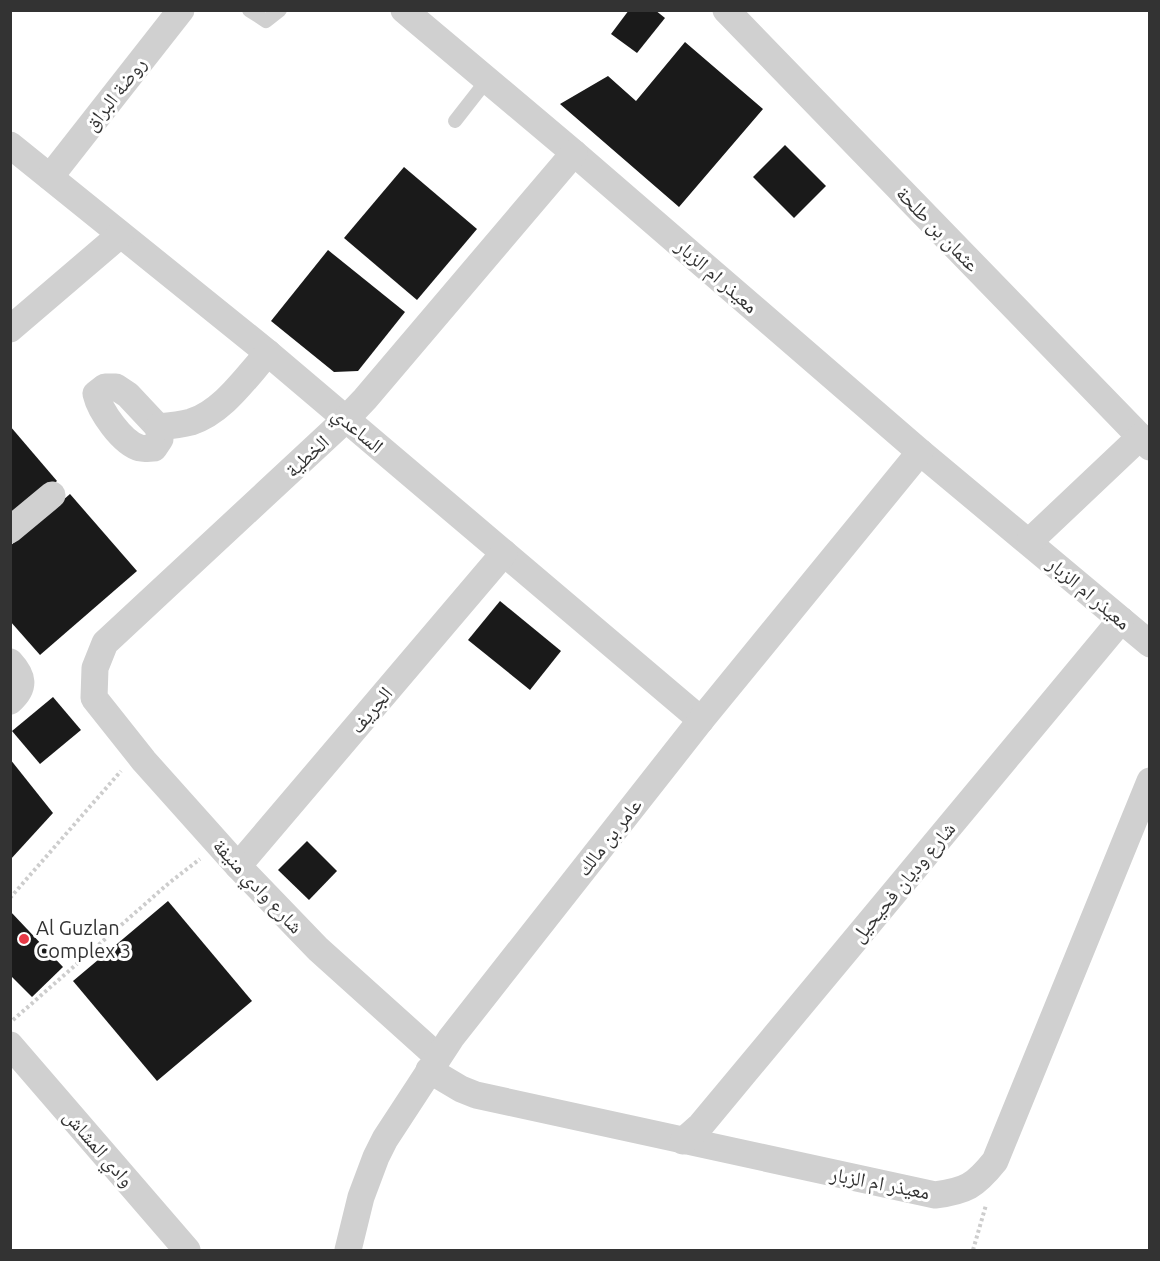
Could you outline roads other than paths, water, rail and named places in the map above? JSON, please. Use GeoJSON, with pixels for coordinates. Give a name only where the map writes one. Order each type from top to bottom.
{"type":"FeatureCollection","features":[{"type":"Feature","properties":{"kind":"street","name":"روضة البراق"},"geometry":{"type":"LineString","coordinates":[[50,177],[181,10]]}},
{"type":"Feature","properties":{"kind":"street","name":"معيذر ام الزبار"},"geometry":{"type":"LineString","coordinates":[[404,10],[574,153],[920,452],[1149,644]]}},
{"type":"Feature","properties":{"kind":"street","name":"عثمان بن طلحة"},"geometry":{"type":"LineString","coordinates":[[726,10],[1145,442]]}},
{"type":"Feature","properties":{"kind":"street","name":"الساعدي"},"geometry":{"type":"LineString","coordinates":[[10,145],[268,353],[701,720]]}},
{"type":"Feature","properties":{"kind":"street","name":"الخطية"},"geometry":{"type":"LineString","coordinates":[[94,698],[95,668],[105,643],[346,419],[574,153]]}},
{"type":"Feature","properties":{"kind":"street"},"geometry":{"type":"LineString","coordinates":[[10,329],[120,235]]}},
{"type":"Feature","properties":{"kind":"street"},"geometry":{"type":"LineString","coordinates":[[158,427],[185,423],[207,415],[218,407],[268,353]]}},
{"type":"Feature","properties":{"kind":"street","name":"معيذر ام الزبار"},"geometry":{"type":"LineString","coordinates":[[1029,542],[1145,442]]}},
{"type":"Feature","properties":{"kind":"street","name":"عامر بن مالك"},"geometry":{"type":"LineString","coordinates":[[348,1251],[361,1197],[376,1157],[385,1139],[451,1038],[701,720],[920,452]]}},
{"type":"Feature","properties":{"kind":"street"},"geometry":{"type":"LineString","coordinates":[[10,530],[52,495]]}},
{"type":"Feature","properties":{"kind":"street","name":"الجريف"},"geometry":{"type":"LineString","coordinates":[[238,866],[504,554]]}},
{"type":"Feature","properties":{"kind":"street","name":"شارع وديان فحيحيل"},"geometry":{"type":"LineString","coordinates":[[683,1142],[701,1125],[1121,620]]}},
{"type":"Feature","properties":{"kind":"street"},"geometry":{"type":"LineString","coordinates":[[10,662],[21,675],[22,683],[20,691],[10,701]]}},
{"type":"Feature","properties":{"kind":"street","name":"شارع وادي منيفة"},"geometry":{"type":"LineString","coordinates":[[94,698],[137,752],[218,845],[318,949],[434,1064]]}},
{"type":"Feature","properties":{"kind":"street","name":"معيذر ام الزبار"},"geometry":{"type":"LineString","coordinates":[[434,1064],[461,1089],[476,1095],[683,1142],[935,1195],[960,1191],[981,1178],[995,1161],[1149,781]]}},
{"type":"Feature","properties":{"kind":"street","name":"وادي المشاش"},"geometry":{"type":"LineString","coordinates":[[10,1045],[187,1251]]}},
{"type":"Feature","properties":{"kind":"lane"},"geometry":{"type":"LineString","coordinates":[[249,10],[266,21],[280,10]]}},
{"type":"Feature","properties":{"kind":"lane"},"geometry":{"type":"LineString","coordinates":[[454,121],[487,80]]}},
{"type":"Feature","properties":{"kind":"place","name":"Al Guzlan Complex 3"},"geometry":{"type":"Point","coordinates":[24,939]}}]}
